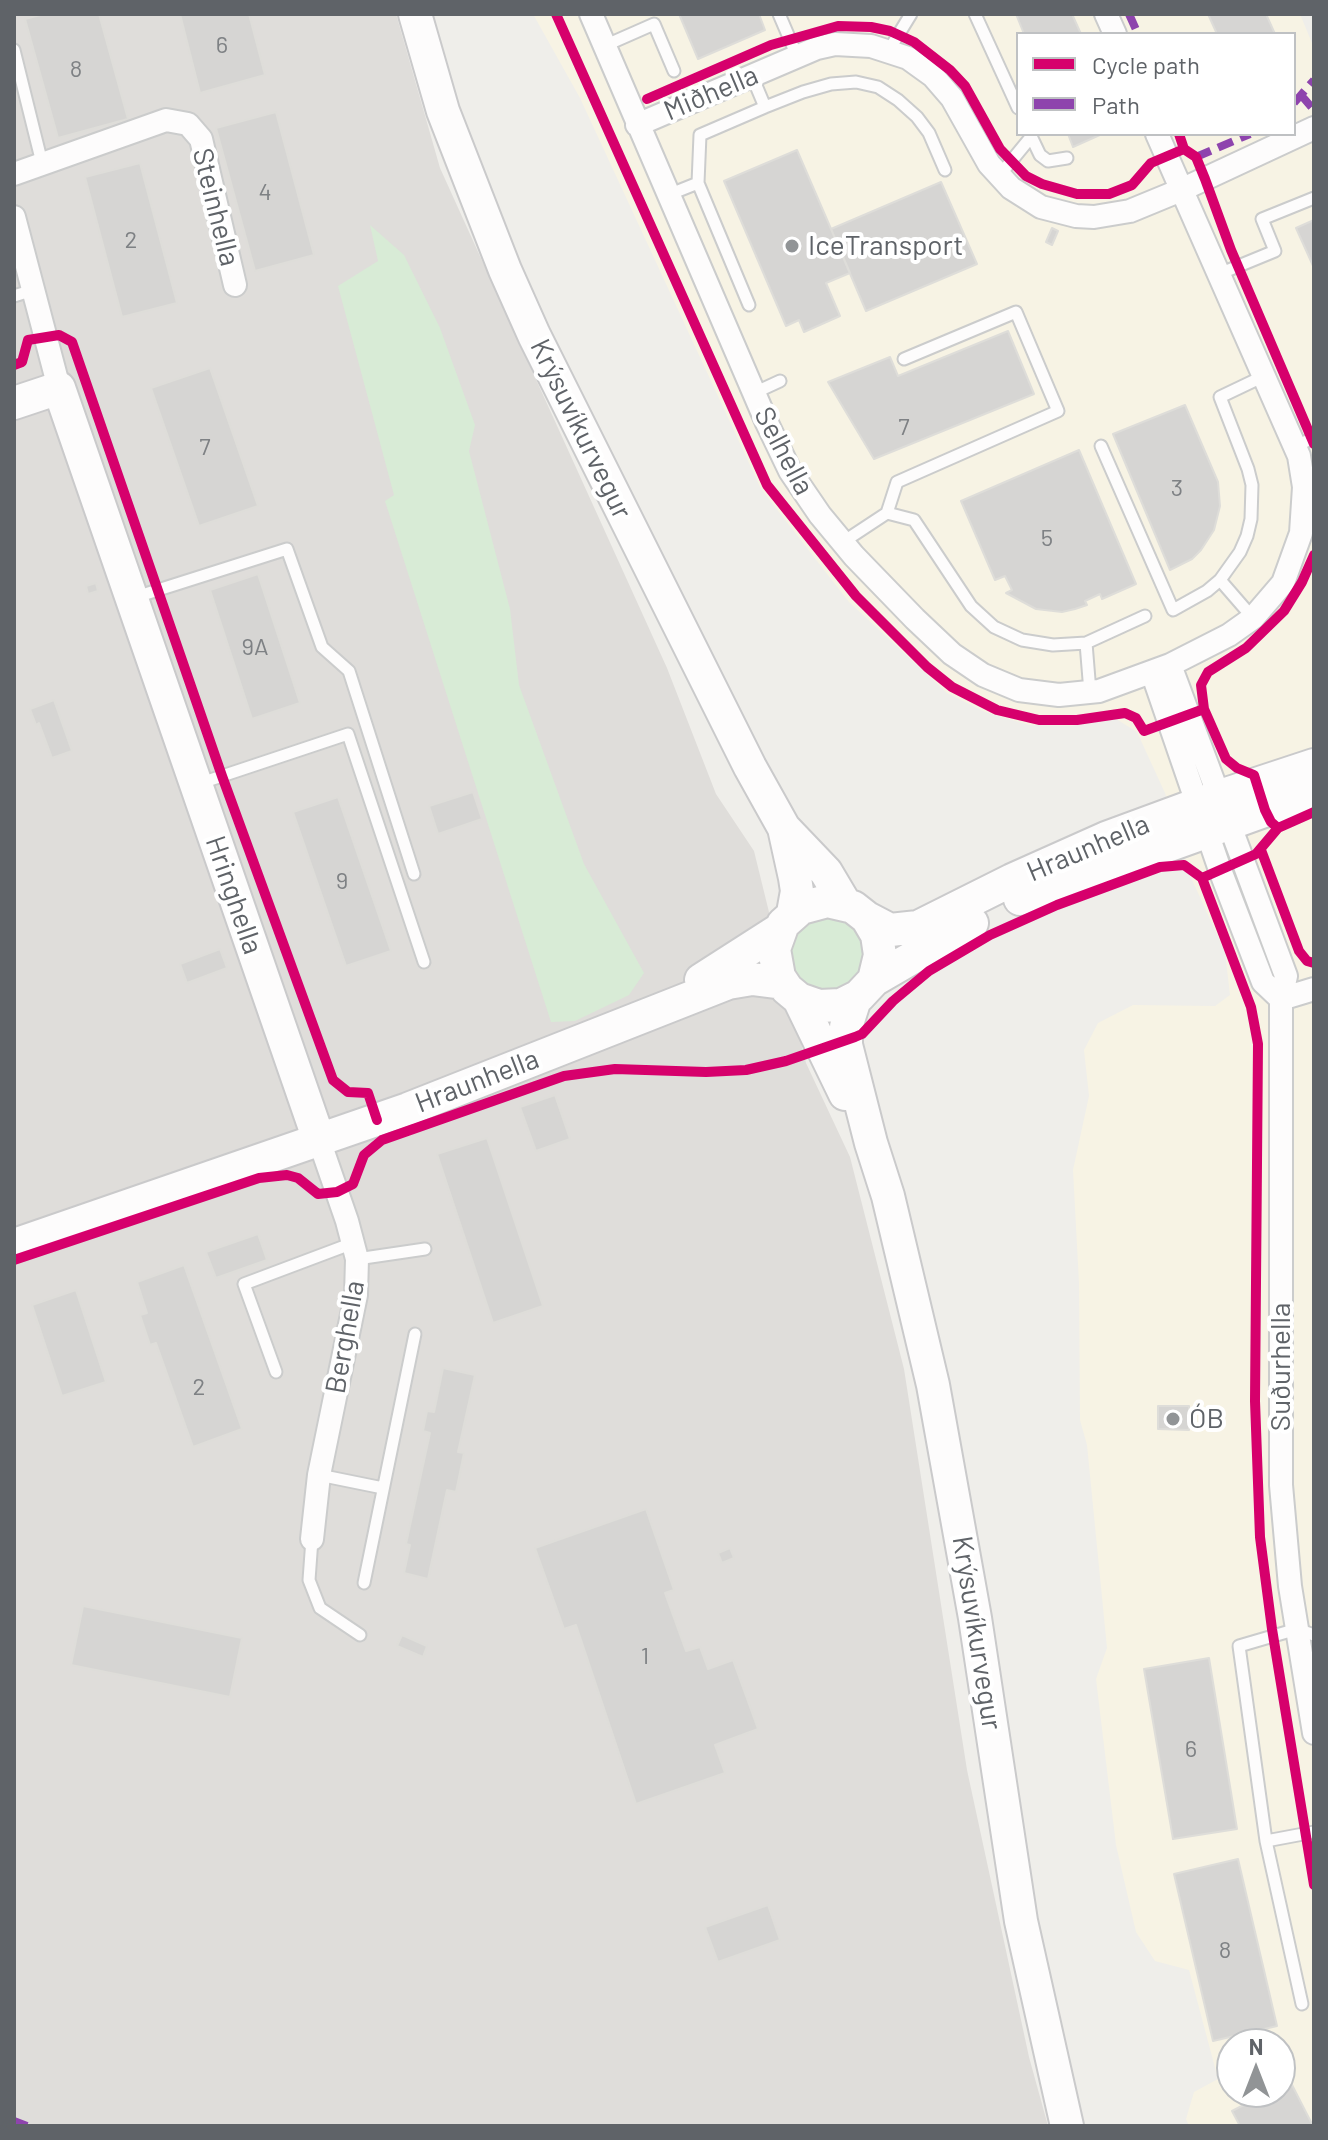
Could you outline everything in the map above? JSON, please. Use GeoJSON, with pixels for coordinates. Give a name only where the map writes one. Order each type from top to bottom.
{"type":"FeatureCollection","features":[{"type":"Feature","properties":{"kind":"street","name":"Krýsuvíkurvegur"},"geometry":{"type":"LineString","coordinates":[[415,14],[443,111],[505,270],[540,347],[750,767],[784,828],[826,872],[856,911]]}},
{"type":"Feature","properties":{"kind":"street","name":"Selhella"},"geometry":{"type":"LineString","coordinates":[[591,14],[790,471],[843,542],[952,654],[983,675],[1019,690],[1059,695],[1090,692],[1161,669],[1229,635],[1253,618],[1283,583],[1301,533],[1304,487],[1299,456],[1304,442],[1264,376],[1158,136]]}},
{"type":"Feature","properties":{"kind":"street","name":"Miðhella"},"geometry":{"type":"LineString","coordinates":[[637,125],[817,48],[853,44],[889,50],[921,66],[943,87],[999,176],[1025,199],[1041,207],[1076,216],[1112,215],[1181,190],[1314,128]]}},
{"type":"Feature","properties":{"kind":"street","name":"Steinhella"},"geometry":{"type":"LineString","coordinates":[[14,174],[166,120],[188,124],[201,139],[235,285]]}},
{"type":"Feature","properties":{"kind":"street"},"geometry":{"type":"LineString","coordinates":[[14,217],[24,293],[59,388],[14,403]]}},
{"type":"Feature","properties":{"kind":"street","name":"Hringhella"},"geometry":{"type":"LineString","coordinates":[[59,388],[319,1140]]}},
{"type":"Feature","properties":{"kind":"street"},"geometry":{"type":"LineString","coordinates":[[1161,669],[1214,814],[1263,982],[1281,999],[1314,989]]}},
{"type":"Feature","properties":{"kind":"street","name":"Hraunhella"},"geometry":{"type":"LineString","coordinates":[[856,911],[890,930],[918,927],[1093,844],[1312,787]]}},
{"type":"Feature","properties":{"kind":"street","name":"Hraunhella"},"geometry":{"type":"LineString","coordinates":[[864,989],[973,922],[1214,814]]}},
{"type":"Feature","properties":{"kind":"street","name":"Krýsuvíkurvegur"},"geometry":{"type":"LineString","coordinates":[[784,828],[797,891],[786,921]]}},
{"type":"Feature","properties":{"kind":"street"},"geometry":{"type":"LineString","coordinates":[[818,901],[856,911],[877,935],[880,948],[880,962],[864,989],[841,1005],[826,1007],[791,991],[774,958],[786,921],[818,901]]}},
{"type":"Feature","properties":{"kind":"street","name":"Hraunhella"},"geometry":{"type":"LineString","coordinates":[[635,1020],[786,921]]}},
{"type":"Feature","properties":{"kind":"street","name":"Hraunhella"},"geometry":{"type":"LineString","coordinates":[[319,1140],[411,1118],[635,1020],[741,980],[791,991]]}},
{"type":"Feature","properties":{"kind":"street","name":"Krýsuvíkurvegur"},"geometry":{"type":"LineString","coordinates":[[864,989],[848,1016],[846,1045],[888,1196],[933,1385],[973,1603],[1021,1921],[1067,2126]]}},
{"type":"Feature","properties":{"kind":"street","name":"Krýsuvíkurvegur"},"geometry":{"type":"LineString","coordinates":[[791,991],[871,1143]]}},
{"type":"Feature","properties":{"kind":"street","name":"Suðurhella"},"geometry":{"type":"LineString","coordinates":[[1281,999],[1281,1485],[1287,1561],[1305,1632],[1314,1733]]}},
{"type":"Feature","properties":{"kind":"street"},"geometry":{"type":"LineString","coordinates":[[14,1245],[319,1140]]}},
{"type":"Feature","properties":{"kind":"street","name":"Berghella"},"geometry":{"type":"LineString","coordinates":[[312,1539],[319,1475],[356,1295],[355,1251],[319,1140]]}},
{"type":"Feature","properties":{"kind":"lane"},"geometry":{"type":"LineString","coordinates":[[779,14],[797,56]]}},
{"type":"Feature","properties":{"kind":"lane"},"geometry":{"type":"LineString","coordinates":[[889,50],[911,14]]}},
{"type":"Feature","properties":{"kind":"lane"},"geometry":{"type":"LineString","coordinates":[[975,14],[1016,104]]}},
{"type":"Feature","properties":{"kind":"lane"},"geometry":{"type":"LineString","coordinates":[[604,46],[654,24],[674,71]]}},
{"type":"Feature","properties":{"kind":"lane"},"geometry":{"type":"LineString","coordinates":[[14,50],[42,163]]}},
{"type":"Feature","properties":{"kind":"lane"},"geometry":{"type":"LineString","coordinates":[[752,76],[765,107]]}},
{"type":"Feature","properties":{"kind":"lane"},"geometry":{"type":"LineString","coordinates":[[749,305],[698,183],[700,135],[803,92],[831,84],[856,82],[878,87],[917,117],[929,133],[945,170]]}},
{"type":"Feature","properties":{"kind":"lane"},"geometry":{"type":"LineString","coordinates":[[999,176],[1030,136]]}},
{"type":"Feature","properties":{"kind":"lane"},"geometry":{"type":"LineString","coordinates":[[1031,136],[1040,155],[1048,161],[1067,158]]}},
{"type":"Feature","properties":{"kind":"lane"},"geometry":{"type":"LineString","coordinates":[[668,196],[698,183]]}},
{"type":"Feature","properties":{"kind":"lane"},"geometry":{"type":"LineString","coordinates":[[1219,274],[1275,251],[1262,219],[1314,198]]}},
{"type":"Feature","properties":{"kind":"lane"},"geometry":{"type":"LineString","coordinates":[[843,542],[887,513],[897,482],[1058,411],[1016,312],[904,359]]}},
{"type":"Feature","properties":{"kind":"lane"},"geometry":{"type":"LineString","coordinates":[[1101,446],[1173,610],[1192,601],[1220,580],[1240,552],[1247,536],[1252,502],[1248,469],[1220,397],[1264,376]]}},
{"type":"Feature","properties":{"kind":"lane"},"geometry":{"type":"LineString","coordinates":[[754,393],[780,381]]}},
{"type":"Feature","properties":{"kind":"lane"},"geometry":{"type":"LineString","coordinates":[[887,513],[914,520],[971,606],[994,627],[1022,640],[1086,643],[1145,616]]}},
{"type":"Feature","properties":{"kind":"lane"},"geometry":{"type":"LineString","coordinates":[[131,599],[287,549],[322,647],[349,671],[414,874]]}},
{"type":"Feature","properties":{"kind":"lane"},"geometry":{"type":"LineString","coordinates":[[1220,580],[1253,618]]}},
{"type":"Feature","properties":{"kind":"lane"},"geometry":{"type":"LineString","coordinates":[[1086,643],[1090,692]]}},
{"type":"Feature","properties":{"kind":"lane"},"geometry":{"type":"LineString","coordinates":[[196,785],[348,734],[424,962]]}},
{"type":"Feature","properties":{"kind":"lane"},"geometry":{"type":"LineString","coordinates":[[276,1372],[244,1284],[355,1251],[425,1249]]}},
{"type":"Feature","properties":{"kind":"lane"},"geometry":{"type":"LineString","coordinates":[[364,1583],[415,1334]]}},
{"type":"Feature","properties":{"kind":"lane"},"geometry":{"type":"LineString","coordinates":[[319,1475],[383,1488]]}},
{"type":"Feature","properties":{"kind":"lane"},"geometry":{"type":"LineString","coordinates":[[312,1539],[309,1580],[320,1608],[360,1635]]}},
{"type":"Feature","properties":{"kind":"lane"},"geometry":{"type":"LineString","coordinates":[[1302,2004],[1266,1841],[1239,1646],[1305,1632]]}},
{"type":"Feature","properties":{"kind":"lane"},"geometry":{"type":"LineString","coordinates":[[1266,1841],[1314,1832]]}},
{"type":"Feature","properties":{"kind":"shaded area"},"geometry":{"type":"Polygon","coordinates":[[[14,14],[396,14],[440,168],[667,668],[716,794],[754,851],[806,1063],[850,1157],[904,1369],[967,1770],[1029,2057],[1048,2126],[14,2126],[14,14]]]}},
{"type":"Feature","properties":{"kind":"shaded area"},"geometry":{"type":"Polygon","coordinates":[[[533,14],[1300,14],[1314,48],[1314,2126],[1189,2126],[1186,2119],[1194,2092],[1216,2080],[1216,2108],[1296,2108],[1296,2028],[1216,2028],[1216,2071],[1189,1970],[1155,1961],[1136,1932],[1116,1845],[1096,1679],[1107,1648],[1087,1445],[1080,1420],[1079,1283],[1073,1170],[1089,1096],[1084,1050],[1098,1023],[1133,1005],[1215,1006],[1230,995],[1225,952],[1188,871],[1165,793],[1137,732],[1113,717],[1072,726],[1029,725],[985,712],[947,693],[849,602],[761,489],[580,98],[533,14]]]}},
{"type":"Feature","properties":{"kind":"green space"},"geometry":{"type":"Polygon","coordinates":[[[370,225],[404,255],[440,328],[475,425],[469,451],[510,609],[519,685],[584,864],[644,973],[629,995],[575,1021],[551,1022],[385,501],[394,495],[338,286],[378,261],[370,225]]]}},
{"type":"Feature","properties":{"kind":"green space"},"geometry":{"type":"Polygon","coordinates":[[[839,916],[851,922],[866,944],[864,970],[841,992],[808,990],[790,971],[790,939],[807,919],[839,916]]]}},
{"type":"Feature","properties":{"kind":"building"},"geometry":{"type":"Polygon","coordinates":[[[44,14],[99,14],[128,119],[58,138],[25,19],[44,14]]]}},
{"type":"Feature","properties":{"kind":"building"},"geometry":{"type":"Polygon","coordinates":[[[180,14],[249,14],[265,75],[200,93],[180,14]]]}},
{"type":"Feature","properties":{"kind":"building"},"geometry":{"type":"Polygon","coordinates":[[[679,14],[759,14],[765,30],[698,59],[679,14]]]}},
{"type":"Feature","properties":{"kind":"building"},"geometry":{"type":"Polygon","coordinates":[[[1016,14],[1072,14],[1080,32],[1023,32],[1016,14]]]}},
{"type":"Feature","properties":{"kind":"building"},"geometry":{"type":"Polygon","coordinates":[[[1208,14],[1266,14],[1274,32],[1216,32],[1208,14]]]}},
{"type":"Feature","properties":{"kind":"building"},"geometry":{"type":"Polygon","coordinates":[[[276,112],[314,255],[255,271],[216,128],[276,112]]]}},
{"type":"Feature","properties":{"kind":"building"},"geometry":{"type":"Polygon","coordinates":[[[1069,136],[1098,136],[1073,147],[1069,136]]]}},
{"type":"Feature","properties":{"kind":"building"},"geometry":{"type":"Polygon","coordinates":[[[797,150],[850,273],[826,283],[840,316],[804,332],[799,320],[786,326],[724,181],[797,150]]]}},
{"type":"Feature","properties":{"kind":"building"},"geometry":{"type":"Polygon","coordinates":[[[140,163],[177,303],[122,317],[85,177],[140,163]]]}},
{"type":"Feature","properties":{"kind":"building"},"geometry":{"type":"Polygon","coordinates":[[[941,182],[977,264],[866,311],[831,229],[941,182]]]}},
{"type":"Feature","properties":{"kind":"building"},"geometry":{"type":"Polygon","coordinates":[[[1314,220],[1314,268],[1296,228],[1314,220]]]}},
{"type":"Feature","properties":{"kind":"building"},"geometry":{"type":"Polygon","coordinates":[[[1052,228],[1058,231],[1052,245],[1046,242],[1052,228]]]}},
{"type":"Feature","properties":{"kind":"building"},"geometry":{"type":"Polygon","coordinates":[[[1008,331],[1034,394],[874,459],[828,382],[890,357],[898,376],[1008,331]]]}},
{"type":"Feature","properties":{"kind":"building"},"geometry":{"type":"Polygon","coordinates":[[[210,368],[258,506],[199,526],[151,388],[210,368]]]}},
{"type":"Feature","properties":{"kind":"building"},"geometry":{"type":"Polygon","coordinates":[[[1185,405],[1218,482],[1220,506],[1214,530],[1201,550],[1192,559],[1170,570],[1113,434],[1185,405]]]}},
{"type":"Feature","properties":{"kind":"building"},"geometry":{"type":"Polygon","coordinates":[[[1079,450],[1136,584],[1102,599],[1100,594],[1085,601],[1087,605],[1075,609],[1062,612],[1036,609],[1006,593],[1012,590],[1005,576],[995,580],[961,501],[1079,450]]]}},
{"type":"Feature","properties":{"kind":"building"},"geometry":{"type":"Polygon","coordinates":[[[258,574],[300,703],[252,719],[210,590],[258,574]]]}},
{"type":"Feature","properties":{"kind":"building"},"geometry":{"type":"Polygon","coordinates":[[[96,583],[98,591],[88,594],[86,586],[96,583]]]}},
{"type":"Feature","properties":{"kind":"building"},"geometry":{"type":"Polygon","coordinates":[[[54,700],[72,751],[52,758],[39,723],[36,725],[30,709],[54,700]]]}},
{"type":"Feature","properties":{"kind":"building"},"geometry":{"type":"Polygon","coordinates":[[[473,792],[482,819],[438,834],[429,806],[473,792]]]}},
{"type":"Feature","properties":{"kind":"building"},"geometry":{"type":"Polygon","coordinates":[[[338,797],[391,951],[346,966],[293,812],[338,797]]]}},
{"type":"Feature","properties":{"kind":"building"},"geometry":{"type":"Polygon","coordinates":[[[220,949],[227,968],[187,983],[180,964],[220,949]]]}},
{"type":"Feature","properties":{"kind":"building"},"geometry":{"type":"Polygon","coordinates":[[[555,1095],[570,1139],[536,1151],[520,1107],[555,1095]]]}},
{"type":"Feature","properties":{"kind":"building"},"geometry":{"type":"Polygon","coordinates":[[[487,1138],[543,1306],[493,1323],[437,1154],[487,1138]]]}},
{"type":"Feature","properties":{"kind":"building"},"geometry":{"type":"Polygon","coordinates":[[[258,1234],[267,1260],[216,1278],[206,1252],[258,1234]]]}},
{"type":"Feature","properties":{"kind":"building"},"geometry":{"type":"Polygon","coordinates":[[[184,1265],[242,1429],[193,1447],[156,1343],[150,1345],[140,1315],[147,1313],[137,1282],[184,1265]]]}},
{"type":"Feature","properties":{"kind":"building"},"geometry":{"type":"Polygon","coordinates":[[[76,1290],[106,1382],[62,1396],[32,1305],[76,1290]]]}},
{"type":"Feature","properties":{"kind":"building"},"geometry":{"type":"Polygon","coordinates":[[[443,1368],[475,1375],[458,1452],[464,1453],[456,1492],[447,1490],[428,1579],[404,1573],[410,1545],[406,1544],[430,1433],[423,1431],[427,1411],[434,1412],[443,1368]]]}},
{"type":"Feature","properties":{"kind":"building"},"geometry":{"type":"Polygon","coordinates":[[[1158,1406],[1189,1406],[1189,1430],[1158,1429],[1158,1406]]]}},
{"type":"Feature","properties":{"kind":"building"},"geometry":{"type":"Polygon","coordinates":[[[646,1509],[674,1590],[665,1593],[686,1651],[700,1647],[708,1669],[733,1660],[758,1729],[715,1745],[725,1773],[636,1804],[576,1625],[564,1629],[535,1548],[646,1509]]]}},
{"type":"Feature","properties":{"kind":"building"},"geometry":{"type":"Polygon","coordinates":[[[730,1548],[734,1558],[722,1563],[718,1553],[730,1548]]]}},
{"type":"Feature","properties":{"kind":"building"},"geometry":{"type":"Polygon","coordinates":[[[83,1606],[242,1638],[230,1697],[71,1665],[83,1606]]]}},
{"type":"Feature","properties":{"kind":"building"},"geometry":{"type":"Polygon","coordinates":[[[402,1635],[427,1646],[423,1657],[397,1646],[402,1635]]]}},
{"type":"Feature","properties":{"kind":"building"},"geometry":{"type":"Polygon","coordinates":[[[1209,1658],[1237,1829],[1173,1839],[1144,1669],[1209,1658]]]}},
{"type":"Feature","properties":{"kind":"building"},"geometry":{"type":"Polygon","coordinates":[[[1238,1859],[1277,2026],[1216,2028],[1216,2040],[1213,2041],[1174,1874],[1238,1859]]]}},
{"type":"Feature","properties":{"kind":"building"},"geometry":{"type":"Polygon","coordinates":[[[768,1905],[780,1940],[718,1962],[705,1927],[768,1905]]]}},
{"type":"Feature","properties":{"kind":"building"},"geometry":{"type":"Polygon","coordinates":[[[1296,2093],[1313,2126],[1240,2126],[1232,2111],[1238,2108],[1296,2108],[1296,2093]]]}},
{"type":"Feature","properties":{"kind":"marked path"},"geometry":{"type":"LineString","coordinates":[[1129,14],[1137,32]]}},
{"type":"Feature","properties":{"kind":"marked path"},"geometry":{"type":"LineString","coordinates":[[1296,101],[1314,80]]}},
{"type":"Feature","properties":{"kind":"marked path"},"geometry":{"type":"LineString","coordinates":[[1301,95],[1314,110]]}},
{"type":"Feature","properties":{"kind":"marked path"},"geometry":{"type":"LineString","coordinates":[[1196,157],[1245,136]]}},
{"type":"Feature","properties":{"kind":"marked path"},"geometry":{"type":"LineString","coordinates":[[14,2121],[27,2126]]}},
{"type":"Feature","properties":{"kind":"cycle path"},"geometry":{"type":"LineString","coordinates":[[556,14],[767,485],[856,596],[927,667],[952,687],[997,710],[1039,720],[1077,720],[1125,713],[1136,718],[1144,731],[1204,709]]}},
{"type":"Feature","properties":{"kind":"cycle path"},"geometry":{"type":"LineString","coordinates":[[647,99],[771,45],[838,26],[871,27],[890,31],[914,42],[950,70],[965,86],[1000,149],[1026,176],[1042,184],[1077,194],[1109,194],[1132,185],[1151,163],[1184,149]]}},
{"type":"Feature","properties":{"kind":"cycle path"},"geometry":{"type":"LineString","coordinates":[[1180,136],[1184,149],[1196,157],[1231,250],[1314,444]]}},
{"type":"Feature","properties":{"kind":"cycle path"},"geometry":{"type":"LineString","coordinates":[[14,365],[22,362],[28,340],[59,335],[72,342],[222,776],[333,1080],[348,1092],[368,1093],[377,1120]]}},
{"type":"Feature","properties":{"kind":"cycle path"},"geometry":{"type":"LineString","coordinates":[[1278,828],[1265,810],[1254,775],[1226,759],[1204,709],[1201,685],[1208,672],[1246,648],[1284,611],[1314,555]]}},
{"type":"Feature","properties":{"kind":"cycle path"},"geometry":{"type":"LineString","coordinates":[[14,1260],[259,1178],[287,1175],[298,1178],[318,1194],[337,1192],[353,1184],[364,1155],[382,1140],[564,1076],[615,1069],[746,1070],[786,1061],[862,1034],[893,1001],[929,971],[990,935],[1057,905],[1160,867],[1184,865],[1202,878],[1256,854],[1278,828],[1314,812]]}},
{"type":"Feature","properties":{"kind":"cycle path"},"geometry":{"type":"LineString","coordinates":[[1261,850],[1299,951],[1307,961],[1314,963]]}},
{"type":"Feature","properties":{"kind":"cycle path"},"geometry":{"type":"LineString","coordinates":[[1202,878],[1251,1007],[1258,1044],[1255,1401],[1260,1537],[1314,1885]]}},
{"type":"Feature","properties":{"kind":"place","name":"IceTransport"},"geometry":{"type":"Point","coordinates":[792,246]}},
{"type":"Feature","properties":{"kind":"place","name":"ÓB"},"geometry":{"type":"Point","coordinates":[1173,1419]}}]}
